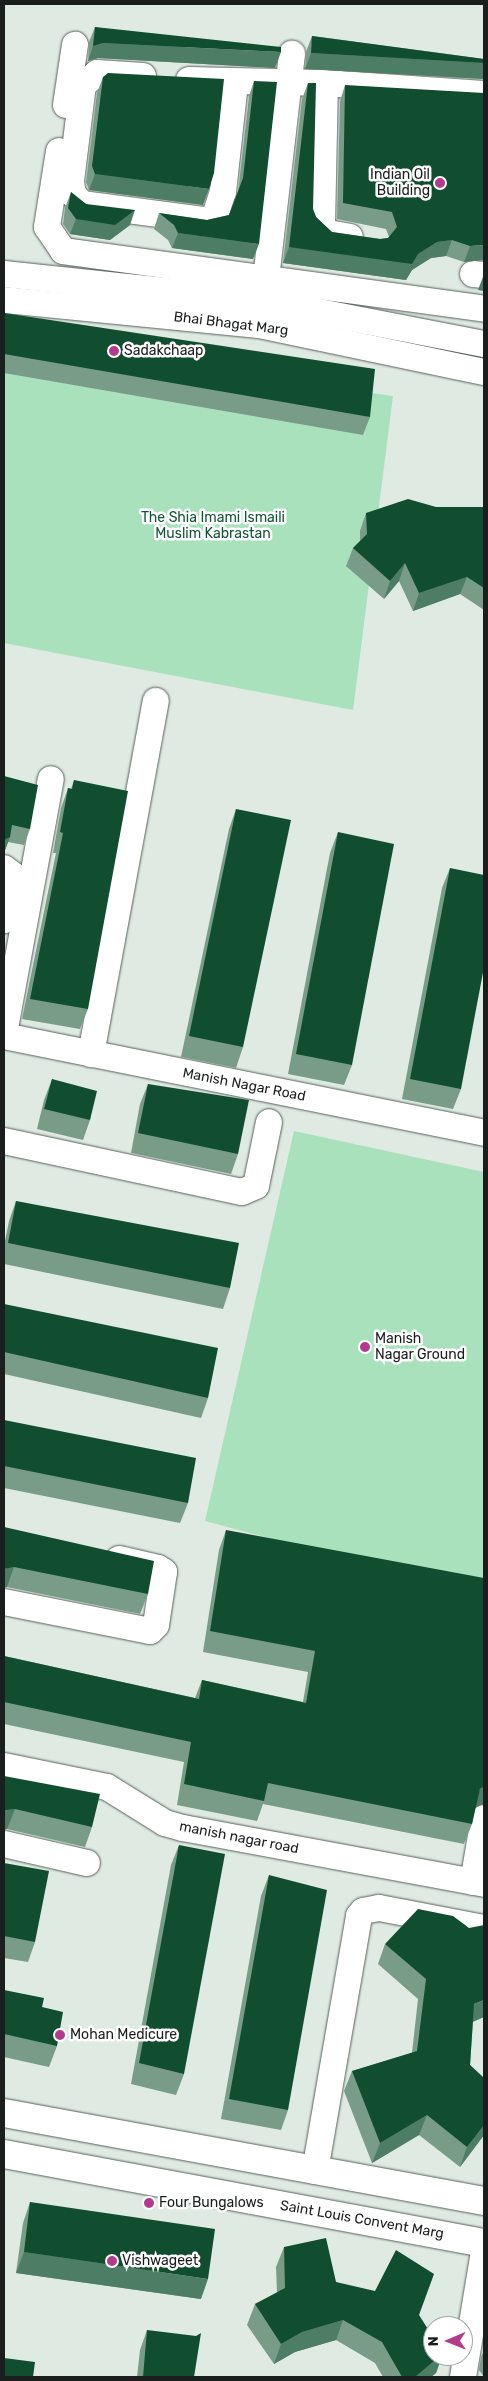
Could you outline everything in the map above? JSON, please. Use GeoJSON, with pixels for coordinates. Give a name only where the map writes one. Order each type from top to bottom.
{"type":"FeatureCollection","features":[{"type":"Feature","properties":{"kind":"main road"},"geometry":{"type":"LineString","coordinates":[[4,2113],[484,2201]]}},
{"type":"Feature","properties":{"kind":"main road","name":"Saint Louis Convent Marg"},"geometry":{"type":"LineString","coordinates":[[4,2154],[484,2243]]}},
{"type":"Feature","properties":{"kind":"street"},"geometry":{"type":"LineString","coordinates":[[75,45],[47,227],[52,239],[62,251],[263,302],[484,344]]}},
{"type":"Feature","properties":{"kind":"street"},"geometry":{"type":"LineString","coordinates":[[263,302],[292,54]]}},
{"type":"Feature","properties":{"kind":"street"},"geometry":{"type":"LineString","coordinates":[[235,83],[224,192],[214,219],[202,220],[82,204],[73,194],[71,182],[83,85],[88,78],[97,73],[235,83],[325,83],[484,94]]}},
{"type":"Feature","properties":{"kind":"street"},"geometry":{"type":"LineString","coordinates":[[325,83],[322,226],[328,233],[376,240]]}},
{"type":"Feature","properties":{"kind":"street"},"geometry":{"type":"LineString","coordinates":[[4,274],[263,302],[484,309]]}},
{"type":"Feature","properties":{"kind":"street","name":"Bhai Bhagat Marg"},"geometry":{"type":"LineString","coordinates":[[4,300],[263,302],[484,372]]}},
{"type":"Feature","properties":{"kind":"street"},"geometry":{"type":"LineString","coordinates":[[91,1054],[156,701]]}},
{"type":"Feature","properties":{"kind":"street"},"geometry":{"type":"LineString","coordinates":[[4,1035],[21,921],[59,783]]}},
{"type":"Feature","properties":{"kind":"street"},"geometry":{"type":"LineString","coordinates":[[110,793],[138,799]]}},
{"type":"Feature","properties":{"kind":"street"},"geometry":{"type":"LineString","coordinates":[[4,868],[13,875],[21,921],[19,1009]]}},
{"type":"Feature","properties":{"kind":"street","name":"Manish Nagar Road"},"geometry":{"type":"LineString","coordinates":[[4,1035],[484,1133]]}},
{"type":"Feature","properties":{"kind":"street"},"geometry":{"type":"LineString","coordinates":[[4,1141],[242,1192],[256,1186],[269,1122]]}},
{"type":"Feature","properties":{"kind":"street"},"geometry":{"type":"LineString","coordinates":[[4,1602],[145,1631],[153,1629],[164,1577],[162,1569],[90,1553]]}},
{"type":"Feature","properties":{"kind":"street","name":"manish nagar road"},"geometry":{"type":"LineString","coordinates":[[4,1766],[107,1787],[165,1823],[183,1828],[480,1870]]}},
{"type":"Feature","properties":{"kind":"street"},"geometry":{"type":"LineString","coordinates":[[480,1870],[484,1818]]}},
{"type":"Feature","properties":{"kind":"street"},"geometry":{"type":"LineString","coordinates":[[4,1844],[87,1863]]}},
{"type":"Feature","properties":{"kind":"street"},"geometry":{"type":"LineString","coordinates":[[315,2170],[360,1916],[364,1911],[379,1908],[484,1928]]}},
{"type":"Feature","properties":{"kind":"street"},"geometry":{"type":"LineString","coordinates":[[463,2377],[484,2252]]}},
{"type":"Feature","properties":{"kind":"green space","name":"The Shia Imami Ismaili Muslim Kabrastan"},"geometry":{"type":"Polygon","coordinates":[[[4,340],[393,396],[353,710],[4,643],[4,340]]]}},
{"type":"Feature","properties":{"kind":"green space","name":"Manish Nagar Ground"},"geometry":{"type":"Polygon","coordinates":[[[294,1131],[484,1172],[484,1595],[205,1521],[294,1131]]]}},
{"type":"Feature","properties":{"kind":"building"},"geometry":{"type":"Polygon","coordinates":[[[95,27],[281,47],[281,52],[103,43],[93,46],[95,27]]]}},
{"type":"Feature","properties":{"kind":"building"},"geometry":{"type":"Polygon","coordinates":[[[312,36],[484,59],[484,63],[311,53],[312,36]]]}},
{"type":"Feature","properties":{"kind":"building"},"geometry":{"type":"Polygon","coordinates":[[[108,73],[224,79],[214,173],[209,189],[95,174],[92,166],[103,77],[108,73]]]}},
{"type":"Feature","properties":{"kind":"building"},"geometry":{"type":"Polygon","coordinates":[[[254,81],[277,82],[259,244],[178,233],[174,225],[159,213],[207,220],[229,215],[243,178],[254,81]]]}},
{"type":"Feature","properties":{"kind":"building"},"geometry":{"type":"Polygon","coordinates":[[[308,83],[316,83],[313,209],[316,217],[332,232],[380,239],[388,238],[397,227],[392,212],[343,203],[345,85],[484,93],[484,245],[470,246],[452,240],[437,242],[418,254],[412,264],[289,247],[308,83]]]}},
{"type":"Feature","properties":{"kind":"building"},"geometry":{"type":"Polygon","coordinates":[[[71,192],[86,204],[135,210],[115,225],[76,219],[68,208],[71,192]]]}},
{"type":"Feature","properties":{"kind":"building"},"geometry":{"type":"Polygon","coordinates":[[[4,313],[375,369],[370,417],[4,354],[4,313]]]}},
{"type":"Feature","properties":{"kind":"building"},"geometry":{"type":"Polygon","coordinates":[[[408,499],[436,507],[484,507],[484,588],[467,577],[419,593],[405,563],[390,581],[353,548],[367,534],[366,513],[408,499]]]}},
{"type":"Feature","properties":{"kind":"building"},"geometry":{"type":"Polygon","coordinates":[[[4,776],[38,785],[30,829],[12,825],[10,837],[4,840],[4,776]]]}},
{"type":"Feature","properties":{"kind":"building"},"geometry":{"type":"Polygon","coordinates":[[[74,780],[128,791],[88,1009],[30,999],[63,833],[60,832],[68,788],[72,789],[74,780]]]}},
{"type":"Feature","properties":{"kind":"building"},"geometry":{"type":"Polygon","coordinates":[[[236,809],[291,820],[243,1047],[189,1036],[236,809]]]}},
{"type":"Feature","properties":{"kind":"building"},"geometry":{"type":"Polygon","coordinates":[[[338,832],[394,844],[352,1065],[296,1054],[338,832]]]}},
{"type":"Feature","properties":{"kind":"building"},"geometry":{"type":"Polygon","coordinates":[[[450,868],[484,875],[484,967],[461,1089],[410,1079],[450,868]]]}},
{"type":"Feature","properties":{"kind":"building"},"geometry":{"type":"Polygon","coordinates":[[[52,1079],[97,1091],[90,1120],[44,1109],[52,1079]]]}},
{"type":"Feature","properties":{"kind":"building"},"geometry":{"type":"Polygon","coordinates":[[[148,1084],[249,1100],[238,1154],[138,1133],[148,1084]]]}},
{"type":"Feature","properties":{"kind":"building"},"geometry":{"type":"Polygon","coordinates":[[[16,1201],[239,1243],[230,1288],[8,1243],[16,1201]]]}},
{"type":"Feature","properties":{"kind":"building"},"geometry":{"type":"Polygon","coordinates":[[[4,1304],[218,1348],[208,1398],[4,1352],[4,1304]]]}},
{"type":"Feature","properties":{"kind":"building"},"geometry":{"type":"Polygon","coordinates":[[[4,1420],[196,1458],[188,1503],[4,1466],[4,1420]]]}},
{"type":"Feature","properties":{"kind":"building"},"geometry":{"type":"Polygon","coordinates":[[[4,1527],[154,1561],[148,1594],[14,1567],[4,1569],[4,1527]]]}},
{"type":"Feature","properties":{"kind":"building"},"geometry":{"type":"Polygon","coordinates":[[[226,1530],[484,1578],[484,1787],[480,1789],[472,1824],[268,1783],[264,1801],[184,1784],[191,1742],[4,1702],[4,1656],[199,1699],[202,1680],[306,1703],[315,1651],[210,1631],[226,1530]]]}},
{"type":"Feature","properties":{"kind":"building"},"geometry":{"type":"Polygon","coordinates":[[[4,1776],[100,1794],[92,1827],[15,1809],[4,1812],[4,1776]]]}},
{"type":"Feature","properties":{"kind":"building"},"geometry":{"type":"Polygon","coordinates":[[[179,1845],[225,1854],[184,2074],[139,2063],[179,1845]]]}},
{"type":"Feature","properties":{"kind":"building"},"geometry":{"type":"Polygon","coordinates":[[[4,1863],[49,1871],[35,1942],[4,1936],[4,1863]]]}},
{"type":"Feature","properties":{"kind":"building"},"geometry":{"type":"Polygon","coordinates":[[[269,1875],[327,1890],[288,2110],[229,2099],[269,1875]]]}},
{"type":"Feature","properties":{"kind":"building"},"geometry":{"type":"Polygon","coordinates":[[[418,1909],[453,1916],[469,1928],[484,1925],[484,2000],[474,2004],[470,2065],[484,2078],[484,2125],[467,2147],[427,2115],[380,2143],[352,2071],[417,2051],[426,1979],[385,1944],[418,1909]]]}},
{"type":"Feature","properties":{"kind":"building"},"geometry":{"type":"Polygon","coordinates":[[[4,1990],[44,1998],[42,2007],[63,2012],[57,2046],[4,2034],[4,1990]]]}},
{"type":"Feature","properties":{"kind":"building"},"geometry":{"type":"Polygon","coordinates":[[[30,2202],[215,2229],[208,2279],[24,2252],[30,2202]]]}},
{"type":"Feature","properties":{"kind":"building"},"geometry":{"type":"Polygon","coordinates":[[[326,2238],[336,2282],[375,2291],[396,2250],[434,2274],[419,2315],[423,2321],[423,2366],[428,2366],[415,2377],[402,2377],[382,2342],[343,2320],[302,2332],[281,2344],[255,2304],[285,2288],[284,2247],[326,2238]]]}},
{"type":"Feature","properties":{"kind":"building"},"geometry":{"type":"Polygon","coordinates":[[[147,2330],[196,2336],[201,2333],[194,2377],[143,2377],[147,2330]]]}},
{"type":"Feature","properties":{"kind":"building"},"geometry":{"type":"Polygon","coordinates":[[[4,2358],[35,2362],[33,2377],[4,2377],[4,2358]]]}},
{"type":"Feature","properties":{"kind":"place","name":"Indian Oil Building"},"geometry":{"type":"Point","coordinates":[440,183]}},
{"type":"Feature","properties":{"kind":"place","name":"Sadakchaap"},"geometry":{"type":"Point","coordinates":[114,351]}},
{"type":"Feature","properties":{"kind":"place","name":"Manish Nagar Ground"},"geometry":{"type":"Point","coordinates":[365,1347]}},
{"type":"Feature","properties":{"kind":"place","name":"Mohan Medicure"},"geometry":{"type":"Point","coordinates":[60,2035]}},
{"type":"Feature","properties":{"kind":"place","name":"Four Bungalows"},"geometry":{"type":"Point","coordinates":[149,2203]}},
{"type":"Feature","properties":{"kind":"place","name":"Vishwageet"},"geometry":{"type":"Point","coordinates":[112,2261]}}]}
